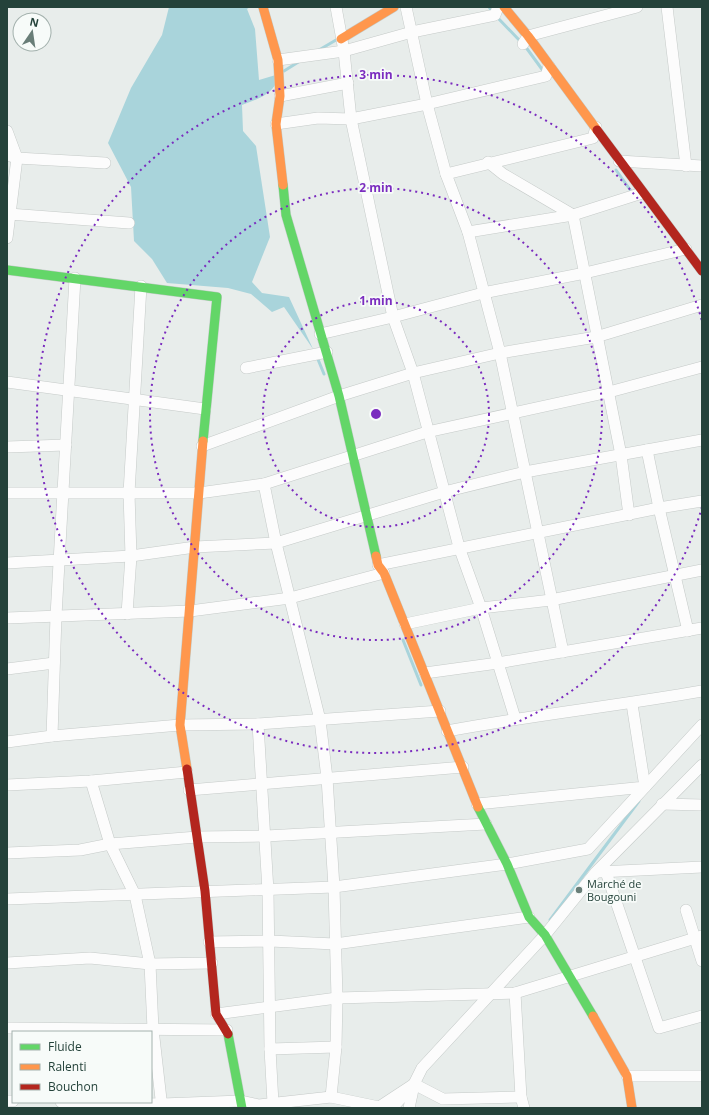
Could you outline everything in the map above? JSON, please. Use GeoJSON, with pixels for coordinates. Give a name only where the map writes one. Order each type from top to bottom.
{"type":"FeatureCollection","features":[{"type":"Feature","properties":{"kind":"street"},"geometry":{"type":"LineString","coordinates":[[263,7],[278,60],[280,96],[276,124],[286,215],[339,396],[381,569],[405,624],[447,731],[486,824],[507,864],[528,917],[545,935],[570,975],[627,1076],[632,1108]]}},
{"type":"Feature","properties":{"kind":"street"},"geometry":{"type":"LineString","coordinates":[[336,7],[344,51],[351,119],[393,317],[412,373],[459,547],[481,608],[515,718]]}},
{"type":"Feature","properties":{"kind":"street"},"geometry":{"type":"LineString","coordinates":[[341,39],[394,7]]}},
{"type":"Feature","properties":{"kind":"street"},"geometry":{"type":"LineString","coordinates":[[406,7],[427,104],[446,174],[468,232],[500,353],[563,652]]}},
{"type":"Feature","properties":{"kind":"street"},"geometry":{"type":"LineString","coordinates":[[278,60],[344,51],[412,32],[495,15],[498,7]]}},
{"type":"Feature","properties":{"kind":"street"},"geometry":{"type":"LineString","coordinates":[[504,7],[526,40],[549,66],[596,127],[642,193],[702,271]]}},
{"type":"Feature","properties":{"kind":"street"},"geometry":{"type":"LineString","coordinates":[[526,40],[637,7]]}},
{"type":"Feature","properties":{"kind":"street"},"geometry":{"type":"LineString","coordinates":[[667,7],[686,166]]}},
{"type":"Feature","properties":{"kind":"street"},"geometry":{"type":"LineString","coordinates":[[276,124],[318,118],[351,119],[427,104],[546,76],[549,66]]}},
{"type":"Feature","properties":{"kind":"street"},"geometry":{"type":"LineString","coordinates":[[280,96],[348,83]]}},
{"type":"Feature","properties":{"kind":"street"},"geometry":{"type":"LineString","coordinates":[[446,174],[488,162],[593,138],[596,127]]}},
{"type":"Feature","properties":{"kind":"street"},"geometry":{"type":"LineString","coordinates":[[7,132],[12,156],[7,238]]}},
{"type":"Feature","properties":{"kind":"street"},"geometry":{"type":"LineString","coordinates":[[12,156],[105,163]]}},
{"type":"Feature","properties":{"kind":"street"},"geometry":{"type":"LineString","coordinates":[[619,161],[702,166]]}},
{"type":"Feature","properties":{"kind":"street"},"geometry":{"type":"LineString","coordinates":[[488,162],[503,174],[573,215],[586,273],[596,337],[609,392],[621,455],[629,515]]}},
{"type":"Feature","properties":{"kind":"street"},"geometry":{"type":"LineString","coordinates":[[468,232],[573,215],[642,193]]}},
{"type":"Feature","properties":{"kind":"street"},"geometry":{"type":"LineString","coordinates":[[9,214],[129,222]]}},
{"type":"Feature","properties":{"kind":"street"},"geometry":{"type":"LineString","coordinates":[[320,334],[393,317],[483,292],[586,273],[686,249]]}},
{"type":"Feature","properties":{"kind":"street"},"geometry":{"type":"LineString","coordinates":[[7,270],[141,286],[217,297],[205,409],[180,725],[205,891],[216,1014],[227,1030],[242,1104]]}},
{"type":"Feature","properties":{"kind":"street"},"geometry":{"type":"LineString","coordinates":[[52,736],[56,616],[74,278]]}},
{"type":"Feature","properties":{"kind":"street"},"geometry":{"type":"LineString","coordinates":[[127,614],[131,556],[129,493],[141,286]]}},
{"type":"Feature","properties":{"kind":"street"},"geometry":{"type":"LineString","coordinates":[[202,446],[339,396],[412,373],[500,353],[596,337],[702,305]]}},
{"type":"Feature","properties":{"kind":"street"},"geometry":{"type":"LineString","coordinates":[[246,368],[327,352]]}},
{"type":"Feature","properties":{"kind":"street"},"geometry":{"type":"LineString","coordinates":[[7,493],[198,493],[264,484],[427,432],[609,392],[702,367]]}},
{"type":"Feature","properties":{"kind":"street"},"geometry":{"type":"LineString","coordinates":[[7,382],[205,409]]}},
{"type":"Feature","properties":{"kind":"street"},"geometry":{"type":"LineString","coordinates":[[7,563],[131,556],[195,547],[276,543],[444,492],[525,472],[702,440]]}},
{"type":"Feature","properties":{"kind":"street"},"geometry":{"type":"LineString","coordinates":[[7,447],[66,445]]}},
{"type":"Feature","properties":{"kind":"street"},"geometry":{"type":"LineString","coordinates":[[647,450],[688,631]]}},
{"type":"Feature","properties":{"kind":"street"},"geometry":{"type":"LineString","coordinates":[[264,484],[276,543],[320,720],[327,778],[334,887],[337,998],[336,1047],[331,1097]]}},
{"type":"Feature","properties":{"kind":"street"},"geometry":{"type":"LineString","coordinates":[[7,618],[190,611],[290,598],[381,569],[459,547],[702,501]]}},
{"type":"Feature","properties":{"kind":"street"},"geometry":{"type":"LineString","coordinates":[[405,624],[481,608],[551,600],[702,570]]}},
{"type":"Feature","properties":{"kind":"street"},"geometry":{"type":"LineString","coordinates":[[425,673],[498,663],[702,628]]}},
{"type":"Feature","properties":{"kind":"street"},"geometry":{"type":"LineString","coordinates":[[7,669],[54,662]]}},
{"type":"Feature","properties":{"kind":"street"},"geometry":{"type":"LineString","coordinates":[[447,731],[515,718],[632,704],[702,691]]}},
{"type":"Feature","properties":{"kind":"street"},"geometry":{"type":"LineString","coordinates":[[632,704],[645,786]]}},
{"type":"Feature","properties":{"kind":"street"},"geometry":{"type":"LineString","coordinates":[[7,742],[52,736],[180,725],[258,724],[440,711]]}},
{"type":"Feature","properties":{"kind":"street"},"geometry":{"type":"LineString","coordinates":[[258,724],[266,836],[270,941],[270,1049],[273,1104]]}},
{"type":"Feature","properties":{"kind":"street"},"geometry":{"type":"LineString","coordinates":[[7,899],[334,887],[507,864],[588,849],[702,725]]}},
{"type":"Feature","properties":{"kind":"street"},"geometry":{"type":"LineString","coordinates":[[409,1108],[414,1084],[422,1068],[545,935],[662,804],[702,765]]}},
{"type":"Feature","properties":{"kind":"street"},"geometry":{"type":"LineString","coordinates":[[189,790],[463,767]]}},
{"type":"Feature","properties":{"kind":"street"},"geometry":{"type":"LineString","coordinates":[[7,785],[92,781],[187,772]]}},
{"type":"Feature","properties":{"kind":"street"},"geometry":{"type":"LineString","coordinates":[[92,781],[110,844],[135,895],[150,964],[153,1029],[162,1106]]}},
{"type":"Feature","properties":{"kind":"street"},"geometry":{"type":"LineString","coordinates":[[478,804],[645,786]]}},
{"type":"Feature","properties":{"kind":"street"},"geometry":{"type":"LineString","coordinates":[[662,804],[702,805]]}},
{"type":"Feature","properties":{"kind":"street"},"geometry":{"type":"LineString","coordinates":[[7,853],[80,850],[110,844],[197,837],[266,836],[486,824]]}},
{"type":"Feature","properties":{"kind":"street"},"geometry":{"type":"LineString","coordinates":[[601,872],[702,866]]}},
{"type":"Feature","properties":{"kind":"street"},"geometry":{"type":"LineString","coordinates":[[601,872],[634,955],[659,1028],[702,1016]]}},
{"type":"Feature","properties":{"kind":"street"},"geometry":{"type":"LineString","coordinates":[[686,910],[699,936],[702,961]]}},
{"type":"Feature","properties":{"kind":"street"},"geometry":{"type":"LineString","coordinates":[[209,942],[270,941],[335,944],[528,917]]}},
{"type":"Feature","properties":{"kind":"street"},"geometry":{"type":"LineString","coordinates":[[216,1014],[337,998],[514,993],[699,936]]}},
{"type":"Feature","properties":{"kind":"street"},"geometry":{"type":"LineString","coordinates":[[7,963],[90,958],[150,964],[212,963]]}},
{"type":"Feature","properties":{"kind":"street"},"geometry":{"type":"LineString","coordinates":[[414,1084],[443,1099],[523,1103],[514,993]]}},
{"type":"Feature","properties":{"kind":"street"},"geometry":{"type":"LineString","coordinates":[[7,1028],[227,1030]]}},
{"type":"Feature","properties":{"kind":"street"},"geometry":{"type":"LineString","coordinates":[[270,1049],[336,1047]]}},
{"type":"Feature","properties":{"kind":"street"},"geometry":{"type":"LineString","coordinates":[[627,1076],[702,1076]]}},
{"type":"Feature","properties":{"kind":"street"},"geometry":{"type":"LineString","coordinates":[[94,1103],[162,1106],[259,1105],[331,1097],[379,1107],[414,1084]]}},
{"type":"Feature","properties":{"kind":"street"},"geometry":{"type":"LineString","coordinates":[[392,1108],[414,1084]]}},
{"type":"Feature","properties":{"kind":"water"},"geometry":{"type":"Polygon","coordinates":[[[169,7],[250,7],[247,9],[255,29],[259,80],[279,74],[274,87],[270,91],[260,98],[242,105],[243,131],[256,146],[270,237],[252,282],[262,293],[289,297],[313,349],[284,307],[272,312],[251,294],[228,288],[167,283],[152,259],[134,241],[131,187],[108,143],[131,88],[162,35],[169,7]]]}},
{"type":"Feature","properties":{"kind":"waterway"},"geometry":{"type":"LineString","coordinates":[[489,7],[493,13]]}},
{"type":"Feature","properties":{"kind":"waterway"},"geometry":{"type":"LineString","coordinates":[[497,17],[521,42]]}},
{"type":"Feature","properties":{"kind":"waterway"},"geometry":{"type":"LineString","coordinates":[[319,50],[336,40]]}},
{"type":"Feature","properties":{"kind":"waterway"},"geometry":{"type":"LineString","coordinates":[[525,46],[544,72]]}},
{"type":"Feature","properties":{"kind":"waterway"},"geometry":{"type":"LineString","coordinates":[[284,71],[300,61]]}},
{"type":"Feature","properties":{"kind":"waterway"},"geometry":{"type":"LineString","coordinates":[[616,170],[631,191]]}},
{"type":"Feature","properties":{"kind":"waterway"},"geometry":{"type":"LineString","coordinates":[[317,357],[324,374]]}},
{"type":"Feature","properties":{"kind":"waterway"},"geometry":{"type":"LineString","coordinates":[[403,640],[421,685]]}},
{"type":"Feature","properties":{"kind":"waterway"},"geometry":{"type":"LineString","coordinates":[[550,920],[639,801]]}},
{"type":"Feature","properties":{"kind":"traffic: fast"},"geometry":{"type":"LineString","coordinates":[[283,185],[286,215],[339,396],[376,556]]}},
{"type":"Feature","properties":{"kind":"traffic: fast"},"geometry":{"type":"LineString","coordinates":[[7,270],[217,297],[203,441]]}},
{"type":"Feature","properties":{"kind":"traffic: fast"},"geometry":{"type":"LineString","coordinates":[[478,807],[507,864],[529,917],[545,935],[593,1016]]}},
{"type":"Feature","properties":{"kind":"traffic: fast"},"geometry":{"type":"LineString","coordinates":[[228,1034],[242,1108]]}},
{"type":"Feature","properties":{"kind":"traffic: slow"},"geometry":{"type":"LineString","coordinates":[[263,7],[278,60],[280,96],[276,124],[283,185]]}},
{"type":"Feature","properties":{"kind":"traffic: slow"},"geometry":{"type":"LineString","coordinates":[[341,39],[394,7]]}},
{"type":"Feature","properties":{"kind":"traffic: slow"},"geometry":{"type":"LineString","coordinates":[[504,7],[528,36],[597,130]]}},
{"type":"Feature","properties":{"kind":"traffic: slow"},"geometry":{"type":"LineString","coordinates":[[187,769],[180,725],[203,441]]}},
{"type":"Feature","properties":{"kind":"traffic: slow"},"geometry":{"type":"LineString","coordinates":[[376,556],[378,565],[384,573],[478,807]]}},
{"type":"Feature","properties":{"kind":"traffic: slow"},"geometry":{"type":"LineString","coordinates":[[593,1016],[627,1076],[632,1108]]}},
{"type":"Feature","properties":{"kind":"traffic: jam"},"geometry":{"type":"LineString","coordinates":[[597,130],[702,271]]}},
{"type":"Feature","properties":{"kind":"traffic: jam"},"geometry":{"type":"LineString","coordinates":[[187,769],[205,891],[216,1014],[228,1034]]}},
{"type":"Feature","properties":{"kind":"place","name":"Marché de Bougouni"},"geometry":{"type":"Point","coordinates":[579,890]}}]}
